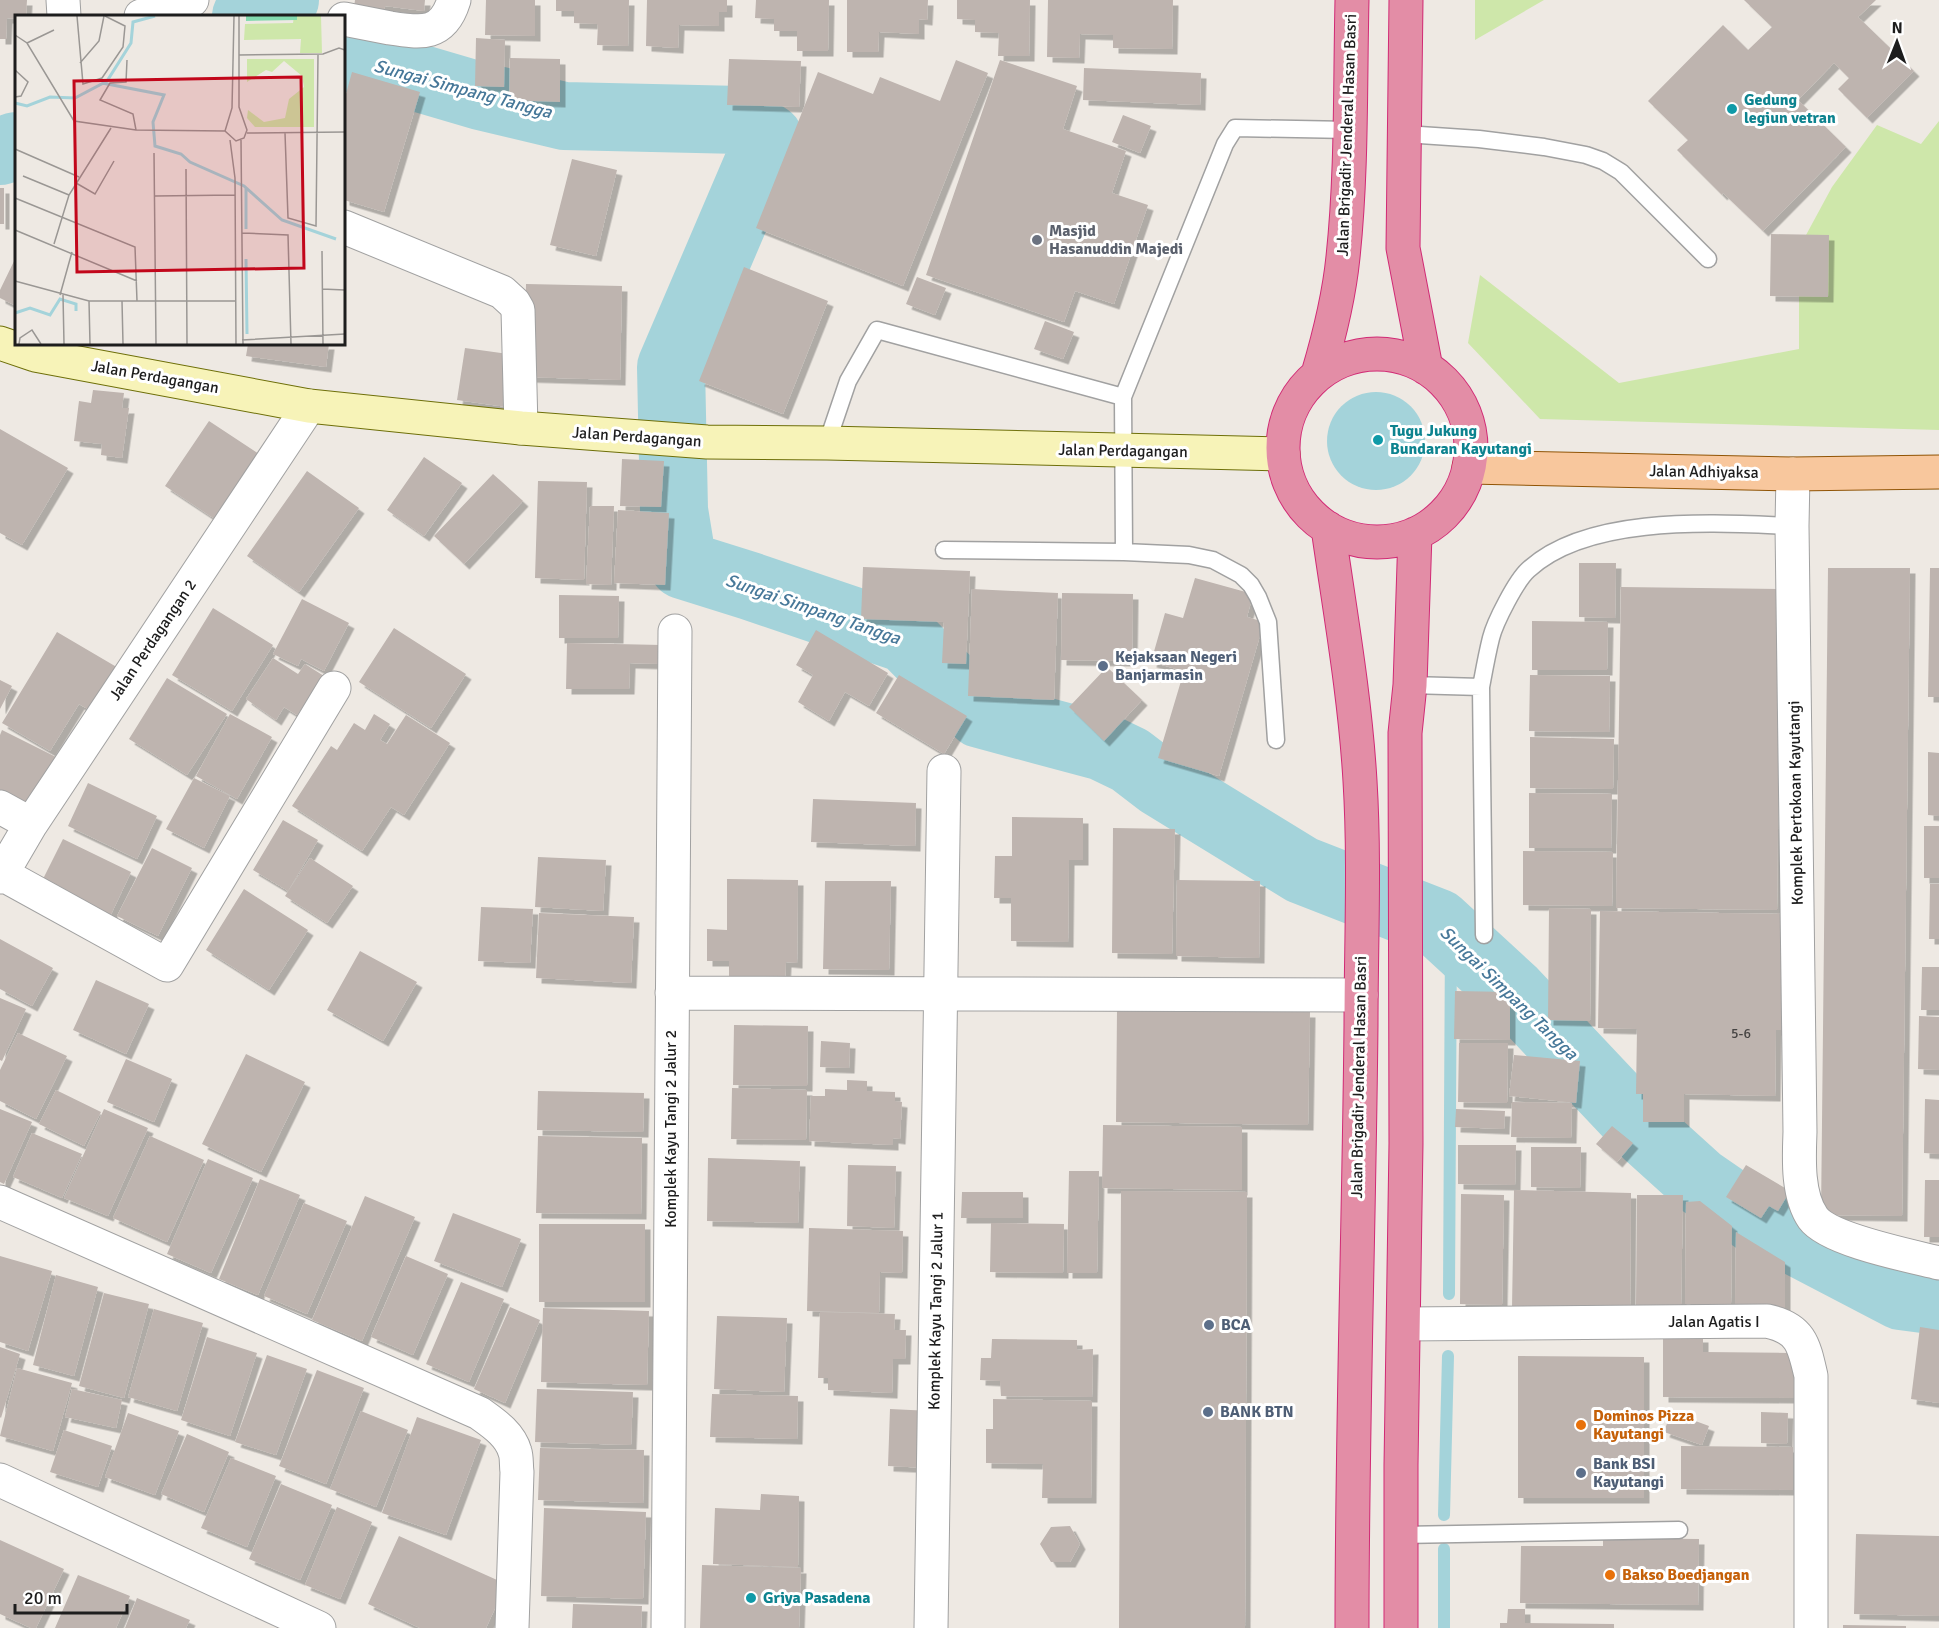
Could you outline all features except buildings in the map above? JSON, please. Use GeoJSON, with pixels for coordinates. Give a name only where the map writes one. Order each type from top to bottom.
{"type":"FeatureCollection","features":[{"type":"Feature","properties":{"kind":"highway","name":"Jalan Brigadir Jenderal Hasan Basri"},"geometry":{"type":"LineString","coordinates":[[1318,374],[1328,338],[1343,259],[1350,130],[1352,0]]}},
{"type":"Feature","properties":{"kind":"highway"},"geometry":{"type":"LineString","coordinates":[[1406,0],[1403,248],[1425,368]]}},
{"type":"Feature","properties":{"kind":"highway"},"geometry":{"type":"LineString","coordinates":[[1389,356],[1414,362],[1425,368],[1443,382],[1458,400],[1467,422],[1470,444],[1469,467],[1464,484],[1450,507],[1430,525],[1415,534],[1393,541],[1371,542],[1348,537],[1328,528],[1310,514],[1296,497],[1287,476],[1282,454],[1284,431],[1291,410],[1302,390],[1318,374],[1356,357],[1389,356]]}},
{"type":"Feature","properties":{"kind":"highway","name":"Jalan Brigadir Jenderal Hasan Basri"},"geometry":{"type":"LineString","coordinates":[[1328,528],[1358,739],[1362,842],[1360,1116],[1352,1465],[1352,1628]]}},
{"type":"Feature","properties":{"kind":"highway"},"geometry":{"type":"LineString","coordinates":[[1401,1628],[1406,1116],[1405,733],[1410,685],[1415,534]]}},
{"type":"Feature","properties":{"kind":"highway"},"geometry":{"type":"LineString","coordinates":[[1360,1116],[1406,1116]]}},
{"type":"Feature","properties":{"kind":"highway"},"geometry":{"type":"LineString","coordinates":[[1352,1465],[1401,1465]]}},
{"type":"Feature","properties":{"kind":"main road","name":"Jalan Adhiyaksa"},"geometry":{"type":"LineString","coordinates":[[1469,467],[1793,474],[1939,472]]}},
{"type":"Feature","properties":{"kind":"street"},"geometry":{"type":"LineString","coordinates":[[63,0],[64,15]]}},
{"type":"Feature","properties":{"kind":"street"},"geometry":{"type":"LineString","coordinates":[[144,15],[192,0]]}},
{"type":"Feature","properties":{"kind":"street"},"geometry":{"type":"LineString","coordinates":[[345,19],[416,32],[429,31],[449,15],[454,0]]}},
{"type":"Feature","properties":{"kind":"street"},"geometry":{"type":"LineString","coordinates":[[345,227],[502,292],[514,303],[518,310],[521,428]]}},
{"type":"Feature","properties":{"kind":"street","name":"Jalan Perdagangan"},"geometry":{"type":"LineString","coordinates":[[0,343],[34,355],[309,406],[521,428],[707,442],[1282,454]]}},
{"type":"Feature","properties":{"kind":"street","name":"Jalan Perdagangan 2"},"geometry":{"type":"LineString","coordinates":[[1,875],[31,824],[309,406]]}},
{"type":"Feature","properties":{"kind":"street","name":"Komplek Pertokoan Kayutangi"},"geometry":{"type":"LineString","coordinates":[[1793,474],[1800,1132],[1798,1166],[1806,1203],[1814,1219],[1836,1233],[1886,1251],[1939,1263]]}},
{"type":"Feature","properties":{"kind":"street","name":"Komplek Kayu Tangi 2 Jalur 2"},"geometry":{"type":"LineString","coordinates":[[668,1628],[675,631]]}},
{"type":"Feature","properties":{"kind":"street"},"geometry":{"type":"LineString","coordinates":[[1,875],[166,965],[334,688]]}},
{"type":"Feature","properties":{"kind":"street","name":"Komplek Kayu Tangi 2 Jalur 1"},"geometry":{"type":"LineString","coordinates":[[931,1628],[944,771]]}},
{"type":"Feature","properties":{"kind":"street"},"geometry":{"type":"LineString","coordinates":[[0,807],[31,824]]}},
{"type":"Feature","properties":{"kind":"street"},"geometry":{"type":"LineString","coordinates":[[672,993],[1361,995]]}},
{"type":"Feature","properties":{"kind":"street"},"geometry":{"type":"LineString","coordinates":[[0,1202],[478,1413],[496,1424],[509,1439],[515,1452],[517,1472],[512,1628]]}},
{"type":"Feature","properties":{"kind":"street","name":"Jalan Agatis I"},"geometry":{"type":"LineString","coordinates":[[1404,1324],[1767,1321],[1789,1329],[1798,1337],[1804,1348],[1811,1376],[1811,1628]]}},
{"type":"Feature","properties":{"kind":"street"},"geometry":{"type":"LineString","coordinates":[[0,1480],[319,1628]]}},
{"type":"Feature","properties":{"kind":"lane"},"geometry":{"type":"LineString","coordinates":[[1124,552],[1123,397],[1225,144],[1235,128],[1350,130]]}},
{"type":"Feature","properties":{"kind":"lane"},"geometry":{"type":"LineString","coordinates":[[1405,134],[1479,139],[1544,147],[1586,155],[1603,161],[1621,172],[1708,259]]}},
{"type":"Feature","properties":{"kind":"lane"},"geometry":{"type":"LineString","coordinates":[[827,443],[848,381],[877,330],[1123,397]]}},
{"type":"Feature","properties":{"kind":"lane"},"geometry":{"type":"LineString","coordinates":[[1484,935],[1481,687],[1492,635],[1512,593],[1526,571],[1576,540],[1606,534],[1656,526],[1711,523],[1792,526]]}},
{"type":"Feature","properties":{"kind":"lane"},"geometry":{"type":"LineString","coordinates":[[944,550],[1189,555],[1213,560],[1241,575],[1258,597],[1268,622],[1276,741]]}},
{"type":"Feature","properties":{"kind":"lane"},"geometry":{"type":"LineString","coordinates":[[1410,685],[1481,687]]}},
{"type":"Feature","properties":{"kind":"lane"},"geometry":{"type":"LineString","coordinates":[[1401,1535],[1679,1530]]}},
{"type":"Feature","properties":{"kind":"green space"},"geometry":{"type":"Polygon","coordinates":[[[1475,0],[1544,0],[1475,40],[1475,0]]]}},
{"type":"Feature","properties":{"kind":"green space"},"geometry":{"type":"Polygon","coordinates":[[[1939,121],[1939,430],[1540,419],[1468,343],[1480,275],[1619,383],[1799,349],[1799,248],[1832,187],[1877,125],[1921,144],[1939,121]]]}},
{"type":"Feature","properties":{"kind":"water"},"geometry":{"type":"Polygon","coordinates":[[[1376,392],[1395,396],[1411,406],[1421,422],[1425,441],[1421,460],[1411,476],[1395,486],[1376,490],[1357,486],[1341,476],[1331,460],[1327,441],[1331,422],[1341,406],[1357,396],[1376,392]]]}},
{"type":"Feature","properties":{"kind":"waterway","name":"Sungai Simpang Tangga"},"geometry":{"type":"LineString","coordinates":[[249,15],[282,4],[285,0]]}},
{"type":"Feature","properties":{"kind":"waterway","name":"Sungai Simpang Tangga"},"geometry":{"type":"LineString","coordinates":[[345,56],[480,96],[564,116],[741,120],[769,138],[671,367],[674,510],[683,565],[906,639],[980,714],[1103,747],[1130,760],[1160,783],[1302,870],[1438,923],[1513,992],[1647,1134],[1699,1181],[1757,1221],[1901,1296],[1939,1301]]}},
{"type":"Feature","properties":{"kind":"waterway"},"geometry":{"type":"LineString","coordinates":[[0,151],[15,146]]}},
{"type":"Feature","properties":{"kind":"waterway"},"geometry":{"type":"LineString","coordinates":[[1449,1294],[1451,935]]}},
{"type":"Feature","properties":{"kind":"waterway"},"geometry":{"type":"LineString","coordinates":[[1444,1515],[1448,1356]]}},
{"type":"Feature","properties":{"kind":"waterway"},"geometry":{"type":"LineString","coordinates":[[1444,1549],[1444,1628]]}},
{"type":"Feature","properties":{"kind":"place","name":"Gedung legiun vetran"},"geometry":{"type":"Point","coordinates":[1732,109]}},
{"type":"Feature","properties":{"kind":"place","name":"Masjid Hasanuddin Majedi"},"geometry":{"type":"Point","coordinates":[1037,240]}},
{"type":"Feature","properties":{"kind":"place","name":"Tugu Jukung Bundaran Kayutangi"},"geometry":{"type":"Point","coordinates":[1378,440]}},
{"type":"Feature","properties":{"kind":"place","name":"Kejaksaan Negeri Banjarmasin"},"geometry":{"type":"Point","coordinates":[1103,666]}},
{"type":"Feature","properties":{"kind":"place","name":"BCA"},"geometry":{"type":"Point","coordinates":[1209,1325]}},
{"type":"Feature","properties":{"kind":"place","name":"BANK BTN"},"geometry":{"type":"Point","coordinates":[1208,1412]}},
{"type":"Feature","properties":{"kind":"place","name":"Dominos Pizza Kayutangi"},"geometry":{"type":"Point","coordinates":[1581,1425]}},
{"type":"Feature","properties":{"kind":"place","name":"Bank BSI Kayutangi"},"geometry":{"type":"Point","coordinates":[1581,1473]}},
{"type":"Feature","properties":{"kind":"place","name":"Bakso Boedjangan"},"geometry":{"type":"Point","coordinates":[1610,1575]}},
{"type":"Feature","properties":{"kind":"place","name":"Griya Pasadena"},"geometry":{"type":"Point","coordinates":[751,1598]}}]}
